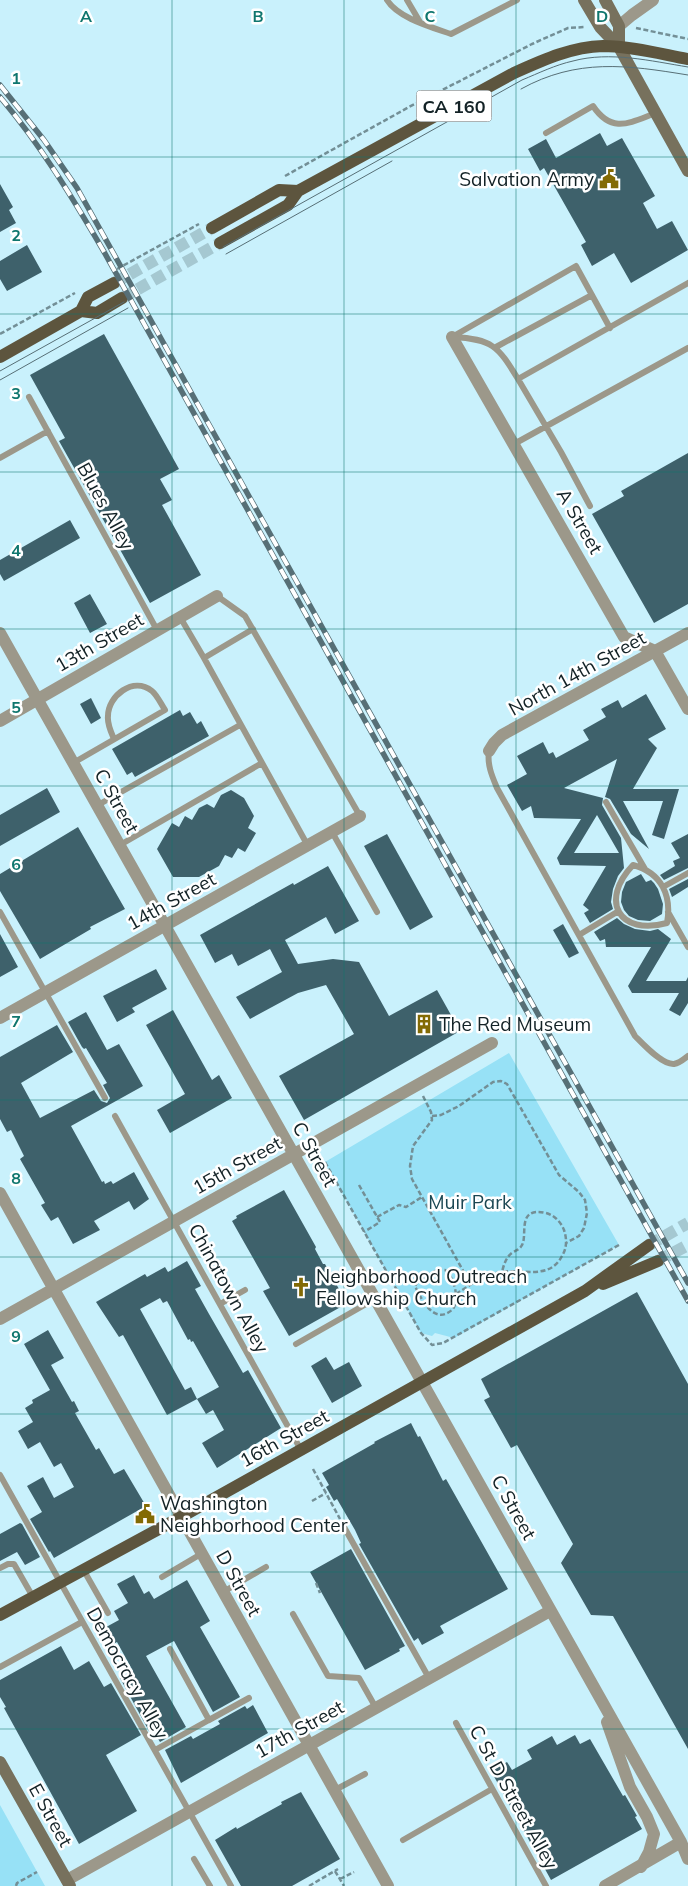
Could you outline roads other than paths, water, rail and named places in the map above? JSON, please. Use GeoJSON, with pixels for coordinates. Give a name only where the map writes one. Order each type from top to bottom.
{"type":"FeatureCollection","features":[{"type":"Feature","properties":{"kind":"main road","name":"CA 160"},"geometry":{"type":"LineString","coordinates":[[220,243],[288,205],[298,191],[514,73],[538,62],[582,48],[619,47],[688,59]]}},
{"type":"Feature","properties":{"kind":"main road","name":"CA 160"},"geometry":{"type":"LineString","coordinates":[[207,225],[279,190],[298,191]]}},
{"type":"Feature","properties":{"kind":"main road"},"geometry":{"type":"LineString","coordinates":[[81,311],[88,297],[112,278]]}},
{"type":"Feature","properties":{"kind":"main road"},"geometry":{"type":"LineString","coordinates":[[0,357],[81,311],[97,312],[122,298]]}},
{"type":"Feature","properties":{"kind":"main road","name":"16th Street"},"geometry":{"type":"LineString","coordinates":[[0,1615],[423,1383],[585,1291],[649,1245]]}},
{"type":"Feature","properties":{"kind":"main road","name":"16th Street"},"geometry":{"type":"LineString","coordinates":[[585,1291],[658,1262]]}},
{"type":"Feature","properties":{"kind":"street"},"geometry":{"type":"LineString","coordinates":[[584,0],[600,27],[619,47],[688,171]]}},
{"type":"Feature","properties":{"kind":"street"},"geometry":{"type":"LineString","coordinates":[[605,0],[619,26],[619,47]]}},
{"type":"Feature","properties":{"kind":"street"},"geometry":{"type":"LineString","coordinates":[[619,26],[653,0]]}},
{"type":"Feature","properties":{"kind":"street","name":"A Street"},"geometry":{"type":"LineString","coordinates":[[452,337],[624,638],[655,651]]}},
{"type":"Feature","properties":{"kind":"street","name":"13th Street"},"geometry":{"type":"LineString","coordinates":[[0,721],[217,596]]}},
{"type":"Feature","properties":{"kind":"street","name":"C Street"},"geometry":{"type":"LineString","coordinates":[[0,633],[598,1694],[681,1842],[688,1859]]}},
{"type":"Feature","properties":{"kind":"street","name":"North 14th Street"},"geometry":{"type":"LineString","coordinates":[[489,751],[502,735],[688,633]]}},
{"type":"Feature","properties":{"kind":"street"},"geometry":{"type":"LineString","coordinates":[[655,651],[688,709]]}},
{"type":"Feature","properties":{"kind":"street","name":"14th Street"},"geometry":{"type":"LineString","coordinates":[[0,1018],[360,816]]}},
{"type":"Feature","properties":{"kind":"street","name":"15th Street"},"geometry":{"type":"LineString","coordinates":[[0,1319],[492,1043]]}},
{"type":"Feature","properties":{"kind":"street","name":"D Street"},"geometry":{"type":"LineString","coordinates":[[0,1193],[388,1886]]}},
{"type":"Feature","properties":{"kind":"street","name":"17th Street"},"geometry":{"type":"LineString","coordinates":[[68,1883],[189,1812],[550,1611]]}},
{"type":"Feature","properties":{"kind":"street","name":"C Street"},"geometry":{"type":"LineString","coordinates":[[598,1694],[630,1787],[654,1834],[649,1852],[641,1867]]}},
{"type":"Feature","properties":{"kind":"street","name":"E Street"},"geometry":{"type":"LineString","coordinates":[[0,1762],[68,1883]]}},
{"type":"Feature","properties":{"kind":"street"},"geometry":{"type":"LineString","coordinates":[[605,1886],[641,1867],[681,1842]]}},
{"type":"Feature","properties":{"kind":"lane"},"geometry":{"type":"LineString","coordinates":[[387,0],[392,8],[421,23],[451,34],[517,0]]}},
{"type":"Feature","properties":{"kind":"lane"},"geometry":{"type":"LineString","coordinates":[[407,0],[421,23]]}},
{"type":"Feature","properties":{"kind":"lane"},"geometry":{"type":"LineString","coordinates":[[546,133],[593,106],[600,116],[607,121],[625,125],[656,113]]}},
{"type":"Feature","properties":{"kind":"lane"},"geometry":{"type":"LineString","coordinates":[[452,337],[576,266],[610,328]]}},
{"type":"Feature","properties":{"kind":"lane"},"geometry":{"type":"LineString","coordinates":[[518,378],[688,284]]}},
{"type":"Feature","properties":{"kind":"lane"},"geometry":{"type":"LineString","coordinates":[[496,348],[592,295]]}},
{"type":"Feature","properties":{"kind":"lane"},"geometry":{"type":"LineString","coordinates":[[452,337],[477,339],[496,348],[503,354],[546,426],[590,506]]}},
{"type":"Feature","properties":{"kind":"lane"},"geometry":{"type":"LineString","coordinates":[[514,444],[688,348]]}},
{"type":"Feature","properties":{"kind":"lane","name":"Blues Alley"},"geometry":{"type":"LineString","coordinates":[[29,397],[157,630]]}},
{"type":"Feature","properties":{"kind":"lane"},"geometry":{"type":"LineString","coordinates":[[0,458],[48,431]]}},
{"type":"Feature","properties":{"kind":"lane"},"geometry":{"type":"LineString","coordinates":[[217,596],[245,616],[360,816]]}},
{"type":"Feature","properties":{"kind":"lane"},"geometry":{"type":"LineString","coordinates":[[180,617],[308,846]]}},
{"type":"Feature","properties":{"kind":"lane"},"geometry":{"type":"LineString","coordinates":[[204,658],[253,629]]}},
{"type":"Feature","properties":{"kind":"lane"},"geometry":{"type":"LineString","coordinates":[[73,763],[165,710],[152,691],[144,687],[131,686],[124,689],[112,701],[108,717],[114,739]]}},
{"type":"Feature","properties":{"kind":"lane"},"geometry":{"type":"LineString","coordinates":[[98,806],[240,725]]}},
{"type":"Feature","properties":{"kind":"lane"},"geometry":{"type":"LineString","coordinates":[[489,751],[490,770],[497,788],[635,1036],[647,1048],[668,1063],[678,1063],[688,1056]]}},
{"type":"Feature","properties":{"kind":"lane"},"geometry":{"type":"LineString","coordinates":[[120,845],[262,763]]}},
{"type":"Feature","properties":{"kind":"lane"},"geometry":{"type":"LineString","coordinates":[[606,802],[645,869]]}},
{"type":"Feature","properties":{"kind":"lane"},"geometry":{"type":"LineString","coordinates":[[332,832],[378,912]]}},
{"type":"Feature","properties":{"kind":"lane"},"geometry":{"type":"LineString","coordinates":[[633,865],[645,869],[663,887],[668,899],[667,923],[654,926],[631,922],[617,912],[615,896],[624,876],[633,865]]}},
{"type":"Feature","properties":{"kind":"lane"},"geometry":{"type":"LineString","coordinates":[[663,887],[688,873]]}},
{"type":"Feature","properties":{"kind":"lane"},"geometry":{"type":"LineString","coordinates":[[0,912],[105,1098]]}},
{"type":"Feature","properties":{"kind":"lane"},"geometry":{"type":"LineString","coordinates":[[579,934],[617,912]]}},
{"type":"Feature","properties":{"kind":"lane"},"geometry":{"type":"LineString","coordinates":[[668,912],[688,947]]}},
{"type":"Feature","properties":{"kind":"lane","name":"Chinatown Alley"},"geometry":{"type":"LineString","coordinates":[[115,1116],[301,1450]]}},
{"type":"Feature","properties":{"kind":"lane"},"geometry":{"type":"LineString","coordinates":[[220,1304],[245,1290]]}},
{"type":"Feature","properties":{"kind":"lane"},"geometry":{"type":"LineString","coordinates":[[296,1344],[375,1299]]}},
{"type":"Feature","properties":{"kind":"lane","name":"Democracy Alley"},"geometry":{"type":"LineString","coordinates":[[0,1475],[231,1886]]}},
{"type":"Feature","properties":{"kind":"lane"},"geometry":{"type":"LineString","coordinates":[[344,1527],[430,1678]]}},
{"type":"Feature","properties":{"kind":"lane"},"geometry":{"type":"LineString","coordinates":[[162,1577],[202,1554]]}},
{"type":"Feature","properties":{"kind":"lane"},"geometry":{"type":"LineString","coordinates":[[0,1568],[8,1564],[14,1564],[33,1596]]}},
{"type":"Feature","properties":{"kind":"lane"},"geometry":{"type":"LineString","coordinates":[[223,1592],[266,1567]]}},
{"type":"Feature","properties":{"kind":"lane"},"geometry":{"type":"LineString","coordinates":[[83,1569],[108,1613]]}},
{"type":"Feature","properties":{"kind":"lane"},"geometry":{"type":"LineString","coordinates":[[293,1614],[328,1676],[359,1678],[376,1708]]}},
{"type":"Feature","properties":{"kind":"lane"},"geometry":{"type":"LineString","coordinates":[[0,1667],[82,1622]]}},
{"type":"Feature","properties":{"kind":"lane"},"geometry":{"type":"LineString","coordinates":[[170,1649],[209,1720]]}},
{"type":"Feature","properties":{"kind":"lane"},"geometry":{"type":"LineString","coordinates":[[155,1750],[249,1698]]}},
{"type":"Feature","properties":{"kind":"lane","name":"C St D Street Alley"},"geometry":{"type":"LineString","coordinates":[[456,1723],[546,1886]]}},
{"type":"Feature","properties":{"kind":"lane"},"geometry":{"type":"LineString","coordinates":[[334,1791],[365,1774]]}},
{"type":"Feature","properties":{"kind":"lane"},"geometry":{"type":"LineString","coordinates":[[403,1840],[492,1789]]}},
{"type":"Feature","properties":{"kind":"lane"},"geometry":{"type":"LineString","coordinates":[[194,1859],[210,1886]]}},
{"type":"Feature","properties":{"kind":"tunnel"},"geometry":{"type":"LineString","coordinates":[[114,283],[212,228]]}},
{"type":"Feature","properties":{"kind":"tunnel"},"geometry":{"type":"LineString","coordinates":[[122,298],[220,243]]}},
{"type":"Feature","properties":{"kind":"tunnel"},"geometry":{"type":"LineString","coordinates":[[649,1245],[688,1223]]}},
{"type":"Feature","properties":{"kind":"tunnel"},"geometry":{"type":"LineString","coordinates":[[658,1261],[688,1245]]}},
{"type":"Feature","properties":{"kind":"tram line"},"geometry":{"type":"LineString","coordinates":[[223,247],[522,80],[553,67],[587,58],[601,57],[630,58],[688,67]]}},
{"type":"Feature","properties":{"kind":"tram line"},"geometry":{"type":"LineString","coordinates":[[521,89],[562,72],[582,68],[623,67],[688,75]]}},
{"type":"Feature","properties":{"kind":"tram line"},"geometry":{"type":"LineString","coordinates":[[226,254],[392,161]]}},
{"type":"Feature","properties":{"kind":"tram line"},"geometry":{"type":"LineString","coordinates":[[0,371],[124,302]]}},
{"type":"Feature","properties":{"kind":"tram line"},"geometry":{"type":"LineString","coordinates":[[0,380],[128,308]]}},
{"type":"Feature","properties":{"kind":"railway"},"geometry":{"type":"LineString","coordinates":[[0,85],[44,140],[77,188],[688,1283]]}},
{"type":"Feature","properties":{"kind":"railway"},"geometry":{"type":"LineString","coordinates":[[0,97],[42,152],[103,250],[688,1301]]}},
{"type":"Feature","properties":{"kind":"place","name":"Salvation Army"},"geometry":{"type":"Point","coordinates":[609,179]}},
{"type":"Feature","properties":{"kind":"place","name":"The Red Museum"},"geometry":{"type":"Point","coordinates":[424,1024]}},
{"type":"Feature","properties":{"kind":"place","name":"Neighborhood Outreach Fellowship Church"},"geometry":{"type":"Point","coordinates":[301,1287]}},
{"type":"Feature","properties":{"kind":"place","name":"Washington Neighborhood Center"},"geometry":{"type":"Point","coordinates":[145,1514]}},
{"type":"Feature","properties":{"kind":"park label","name":"Muir Park"},"geometry":{"type":"Point","coordinates":[470,1202]}}]}
